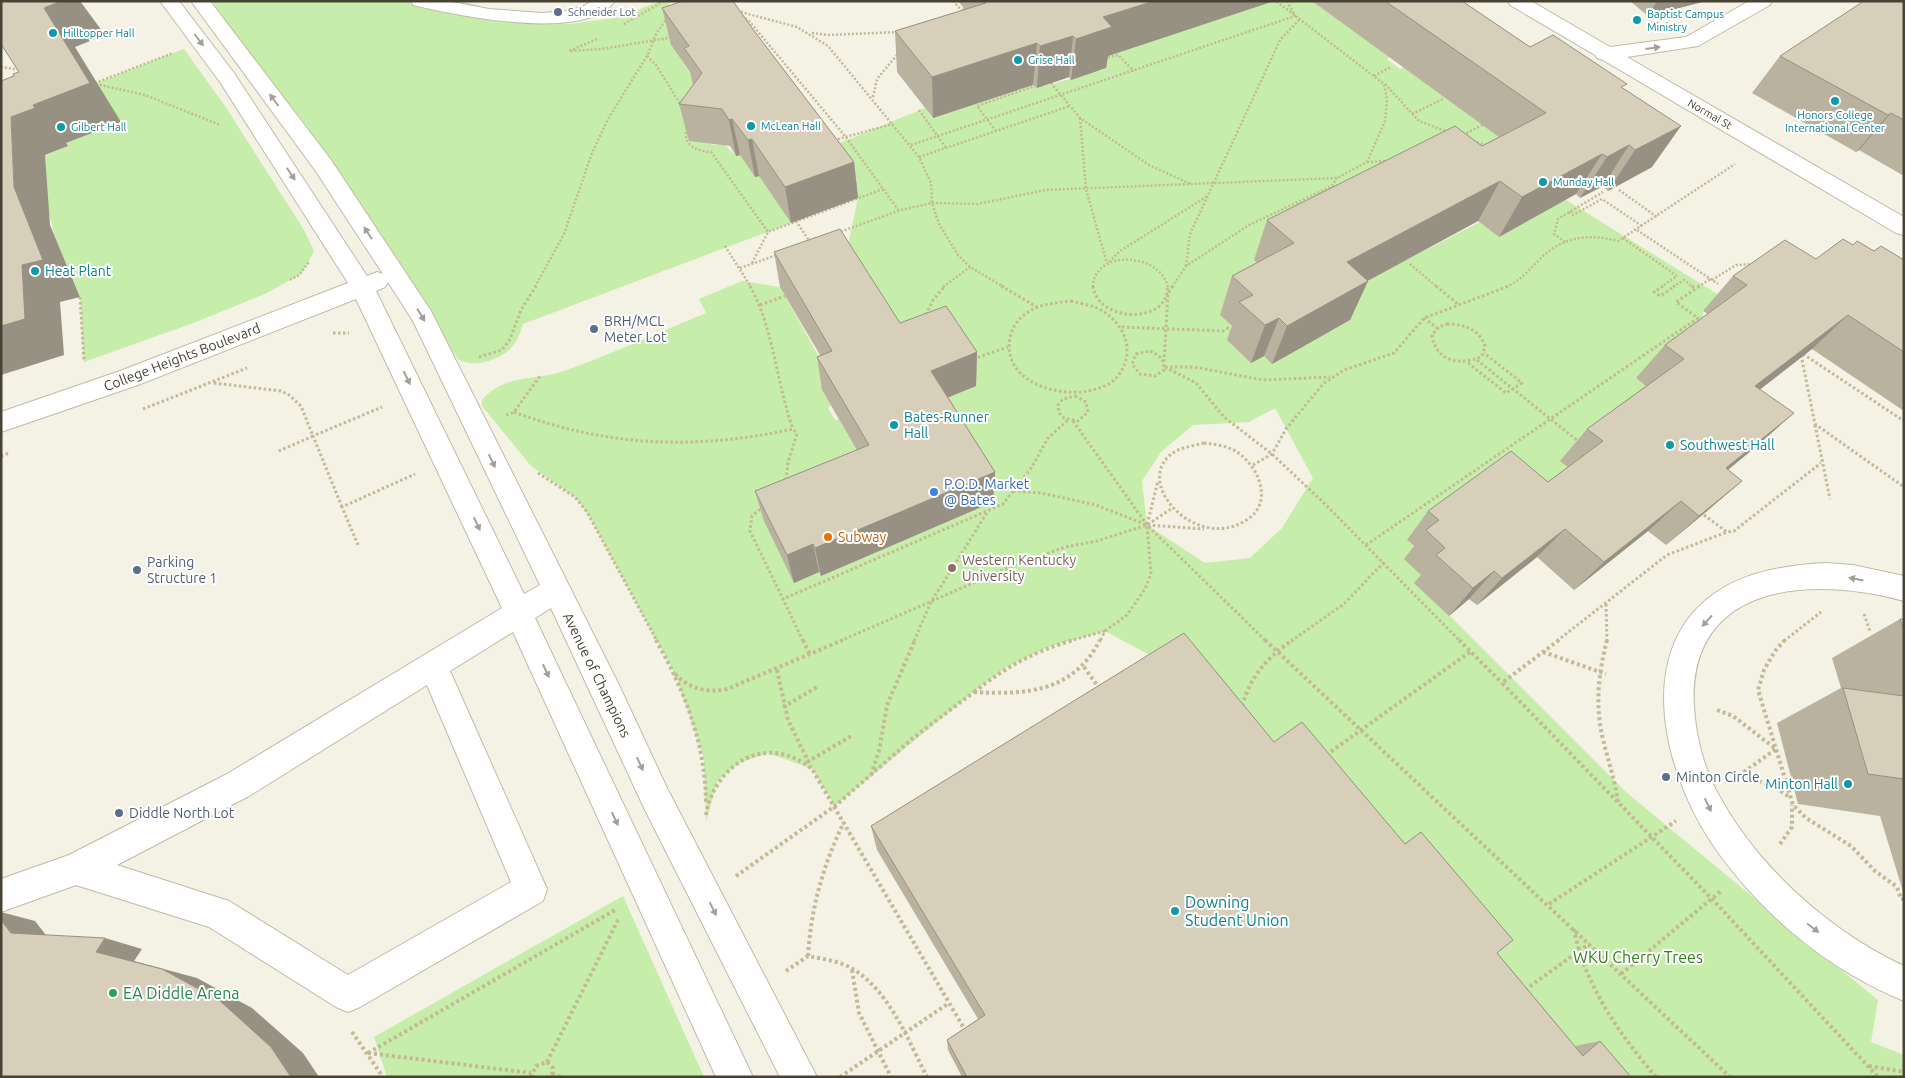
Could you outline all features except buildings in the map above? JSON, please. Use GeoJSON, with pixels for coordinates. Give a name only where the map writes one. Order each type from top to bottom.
{"type":"FeatureCollection","features":[{"type":"Feature","properties":{"kind":"street"},"geometry":{"type":"LineString","coordinates":[[169,1],[227,78],[309,201],[362,287],[518,613],[735,1077]]}},
{"type":"Feature","properties":{"kind":"street"},"geometry":{"type":"LineString","coordinates":[[200,1],[323,165],[395,274]]}},
{"type":"Feature","properties":{"kind":"street"},"geometry":{"type":"LineString","coordinates":[[420,1],[502,16],[569,17],[597,9],[606,1]]}},
{"type":"Feature","properties":{"kind":"street","name":"Normal St"},"geometry":{"type":"LineString","coordinates":[[1516,1],[1604,54],[1904,227]]}},
{"type":"Feature","properties":{"kind":"street"},"geometry":{"type":"LineString","coordinates":[[1604,54],[1691,42],[1763,1]]}},
{"type":"Feature","properties":{"kind":"street","name":"College Heights Boulevard"},"geometry":{"type":"LineString","coordinates":[[1,422],[129,378],[395,274]]}},
{"type":"Feature","properties":{"kind":"street","name":"Avenue of Champions"},"geometry":{"type":"LineString","coordinates":[[395,274],[423,317],[659,806],[799,1077]]}},
{"type":"Feature","properties":{"kind":"street"},"geometry":{"type":"LineString","coordinates":[[1904,590],[1844,576],[1802,576],[1763,583],[1732,598],[1705,620],[1688,650],[1678,685],[1680,726],[1692,773],[1716,822],[1752,871],[1798,917],[1852,957],[1904,984]]}},
{"type":"Feature","properties":{"kind":"street"},"geometry":{"type":"LineString","coordinates":[[1,896],[76,869],[238,785],[556,590]]}},
{"type":"Feature","properties":{"kind":"street"},"geometry":{"type":"LineString","coordinates":[[76,869],[217,914],[348,995],[531,889],[433,666]]}},
{"type":"Feature","properties":{"kind":"path"},"geometry":{"type":"LineString","coordinates":[[618,27],[664,1]]}},
{"type":"Feature","properties":{"kind":"path"},"geometry":{"type":"LineString","coordinates":[[953,1],[968,18]]}},
{"type":"Feature","properties":{"kind":"path"},"geometry":{"type":"LineString","coordinates":[[1276,1],[1384,84],[1412,114],[1427,125],[1452,134]]}},
{"type":"Feature","properties":{"kind":"path"},"geometry":{"type":"LineString","coordinates":[[1287,1],[1295,16]]}},
{"type":"Feature","properties":{"kind":"path"},"geometry":{"type":"LineString","coordinates":[[734,11],[770,18],[812,32],[829,35],[906,32]]}},
{"type":"Feature","properties":{"kind":"path"},"geometry":{"type":"LineString","coordinates":[[731,16],[738,12]]}},
{"type":"Feature","properties":{"kind":"path"},"geometry":{"type":"LineString","coordinates":[[738,12],[749,21],[845,136],[899,211]]}},
{"type":"Feature","properties":{"kind":"path"},"geometry":{"type":"LineString","coordinates":[[474,358],[502,350],[510,339],[520,310],[546,269],[564,234],[592,153],[608,119],[647,56],[652,41],[671,14]]}},
{"type":"Feature","properties":{"kind":"path"},"geometry":{"type":"LineString","coordinates":[[911,145],[1134,72],[1295,16]]}},
{"type":"Feature","properties":{"kind":"path"},"geometry":{"type":"LineString","coordinates":[[1186,266],[1190,234],[1280,40],[1299,20]]}},
{"type":"Feature","properties":{"kind":"path"},"geometry":{"type":"LineString","coordinates":[[812,32],[828,46],[919,157],[931,183],[932,203],[947,240],[970,267],[1037,307]]}},
{"type":"Feature","properties":{"kind":"path"},"geometry":{"type":"LineString","coordinates":[[604,35],[569,51],[589,51],[678,36]]}},
{"type":"Feature","properties":{"kind":"path"},"geometry":{"type":"LineString","coordinates":[[175,52],[94,84],[164,102],[226,127]]}},
{"type":"Feature","properties":{"kind":"path"},"geometry":{"type":"LineString","coordinates":[[874,100],[872,92],[879,76],[898,54]]}},
{"type":"Feature","properties":{"kind":"path"},"geometry":{"type":"LineString","coordinates":[[1098,59],[1118,55],[1134,72]]}},
{"type":"Feature","properties":{"kind":"path"},"geometry":{"type":"LineString","coordinates":[[647,56],[656,65],[682,106]]}},
{"type":"Feature","properties":{"kind":"path"},"geometry":{"type":"LineString","coordinates":[[776,66],[784,63]]}},
{"type":"Feature","properties":{"kind":"path"},"geometry":{"type":"LineString","coordinates":[[1,67],[22,70]]}},
{"type":"Feature","properties":{"kind":"path"},"geometry":{"type":"LineString","coordinates":[[1374,76],[1390,67]]}},
{"type":"Feature","properties":{"kind":"path"},"geometry":{"type":"LineString","coordinates":[[1051,83],[1080,118],[1149,165],[1192,185]]}},
{"type":"Feature","properties":{"kind":"path"},"geometry":{"type":"LineString","coordinates":[[1367,162],[1385,121],[1387,99],[1384,84]]}},
{"type":"Feature","properties":{"kind":"path"},"geometry":{"type":"LineString","coordinates":[[996,131],[977,106],[1035,86]]}},
{"type":"Feature","properties":{"kind":"path"},"geometry":{"type":"LineString","coordinates":[[1412,114],[1443,99]]}},
{"type":"Feature","properties":{"kind":"path"},"geometry":{"type":"LineString","coordinates":[[919,157],[1070,106]]}},
{"type":"Feature","properties":{"kind":"path"},"geometry":{"type":"LineString","coordinates":[[919,110],[946,148]]}},
{"type":"Feature","properties":{"kind":"path"},"geometry":{"type":"LineString","coordinates":[[1080,118],[1086,189],[1107,264]]}},
{"type":"Feature","properties":{"kind":"path"},"geometry":{"type":"LineString","coordinates":[[1491,121],[1460,136],[1494,148]]}},
{"type":"Feature","properties":{"kind":"path"},"geometry":{"type":"LineString","coordinates":[[692,123],[684,134],[686,142],[694,149],[711,152],[768,232]]}},
{"type":"Feature","properties":{"kind":"path"},"geometry":{"type":"LineString","coordinates":[[830,142],[845,136],[893,124]]}},
{"type":"Feature","properties":{"kind":"path"},"geometry":{"type":"LineString","coordinates":[[836,233],[899,211],[932,203],[978,204],[1045,190],[1336,178],[1367,162],[1396,161]]}},
{"type":"Feature","properties":{"kind":"path"},"geometry":{"type":"LineString","coordinates":[[1253,465],[1272,454],[1286,429],[1315,392],[1332,377],[1360,364],[1394,353],[1404,344],[1415,326],[1424,318],[1482,298],[1521,279],[1550,250],[1565,242],[1586,235],[1618,241],[1736,164]]}},
{"type":"Feature","properties":{"kind":"path"},"geometry":{"type":"LineString","coordinates":[[1207,197],[1120,251],[1097,272],[1092,283],[1096,297],[1110,309],[1128,314],[1144,314],[1163,304],[1186,266],[1249,225],[1332,186],[1336,178]]}},
{"type":"Feature","properties":{"kind":"path"},"geometry":{"type":"LineString","coordinates":[[751,264],[768,232],[883,189]]}},
{"type":"Feature","properties":{"kind":"path"},"geometry":{"type":"LineString","coordinates":[[1619,190],[1657,217]]}},
{"type":"Feature","properties":{"kind":"path"},"geometry":{"type":"LineString","coordinates":[[1320,192],[1328,198]]}},
{"type":"Feature","properties":{"kind":"path"},"geometry":{"type":"LineString","coordinates":[[1565,242],[1554,234],[1558,219],[1603,192]]}},
{"type":"Feature","properties":{"kind":"path"},"geometry":{"type":"LineString","coordinates":[[1569,212],[1574,215],[1602,199],[1642,227]]}},
{"type":"Feature","properties":{"kind":"path"},"geometry":{"type":"LineString","coordinates":[[796,221],[810,243]]}},
{"type":"Feature","properties":{"kind":"path"},"geometry":{"type":"LineString","coordinates":[[1637,230],[1718,284]]}},
{"type":"Feature","properties":{"kind":"path"},"geometry":{"type":"LineString","coordinates":[[1624,238],[1677,276],[1654,292],[1660,296],[1684,280],[1696,289]]}},
{"type":"Feature","properties":{"kind":"path"},"geometry":{"type":"LineString","coordinates":[[802,246],[819,240]]}},
{"type":"Feature","properties":{"kind":"path"},"geometry":{"type":"LineString","coordinates":[[725,246],[740,268],[760,305],[770,340],[779,390],[797,434],[788,462],[786,482]]}},
{"type":"Feature","properties":{"kind":"path"},"geometry":{"type":"LineString","coordinates":[[740,268],[785,252]]}},
{"type":"Feature","properties":{"kind":"path"},"geometry":{"type":"LineString","coordinates":[[1107,264],[1130,259],[1153,266],[1167,281],[1165,367]]}},
{"type":"Feature","properties":{"kind":"path"},"geometry":{"type":"LineString","coordinates":[[1410,264],[1460,305]]}},
{"type":"Feature","properties":{"kind":"path"},"geometry":{"type":"LineString","coordinates":[[1366,546],[1698,318],[1676,302],[1736,265],[1754,264]]}},
{"type":"Feature","properties":{"kind":"path"},"geometry":{"type":"LineString","coordinates":[[926,323],[928,308],[936,296],[958,274],[970,267]]}},
{"type":"Feature","properties":{"kind":"path"},"geometry":{"type":"LineString","coordinates":[[80,296],[84,362]]}},
{"type":"Feature","properties":{"kind":"path"},"geometry":{"type":"LineString","coordinates":[[760,305],[785,296]]}},
{"type":"Feature","properties":{"kind":"path"},"geometry":{"type":"LineString","coordinates":[[1164,362],[1158,354],[1146,351],[1136,354],[1130,360],[1119,375],[1106,385],[1089,392],[1072,395],[1063,399],[1057,407],[1059,413],[1068,420],[1073,421],[1084,418],[1089,407],[1084,400],[1072,395],[1052,391],[1026,379],[1015,366],[1008,347],[1009,337],[1016,322],[1027,312],[1053,302],[1071,301],[1089,305],[1106,313],[1121,327],[1129,343],[1130,360],[1135,370],[1147,376],[1158,374],[1165,367],[1197,367],[1243,378],[1266,380],[1332,377]]}},
{"type":"Feature","properties":{"kind":"path"},"geometry":{"type":"LineString","coordinates":[[1106,313],[1110,309]]}},
{"type":"Feature","properties":{"kind":"path"},"geometry":{"type":"LineString","coordinates":[[1424,318],[1437,328]]}},
{"type":"Feature","properties":{"kind":"path"},"geometry":{"type":"LineString","coordinates":[[1453,324],[1470,328],[1484,343],[1483,352],[1477,360],[1467,362],[1452,361],[1436,350],[1432,335],[1442,325],[1453,324]]}},
{"type":"Feature","properties":{"kind":"path"},"geometry":{"type":"LineString","coordinates":[[1121,327],[1223,331],[1228,328],[1236,335]]}},
{"type":"Feature","properties":{"kind":"path"},"geometry":{"type":"LineString","coordinates":[[326,334],[342,332],[357,334]]}},
{"type":"Feature","properties":{"kind":"path"},"geometry":{"type":"LineString","coordinates":[[970,360],[1008,347]]}},
{"type":"Feature","properties":{"kind":"path"},"geometry":{"type":"LineString","coordinates":[[1467,362],[1506,394],[1522,383],[1483,352]]}},
{"type":"Feature","properties":{"kind":"path"},"geometry":{"type":"LineString","coordinates":[[1830,499],[1821,463],[1801,353],[1904,421]]}},
{"type":"Feature","properties":{"kind":"path"},"geometry":{"type":"LineString","coordinates":[[1477,360],[1578,441]]}},
{"type":"Feature","properties":{"kind":"path"},"geometry":{"type":"LineString","coordinates":[[136,411],[251,366]]}},
{"type":"Feature","properties":{"kind":"path"},"geometry":{"type":"LineString","coordinates":[[1165,367],[1180,373],[1196,384],[1224,417],[1272,454],[1384,562],[1712,899],[1878,1077]]}},
{"type":"Feature","properties":{"kind":"path"},"geometry":{"type":"LineString","coordinates":[[505,415],[514,412],[540,376]]}},
{"type":"Feature","properties":{"kind":"path"},"geometry":{"type":"LineString","coordinates":[[213,382],[281,391],[301,406],[358,546]]}},
{"type":"Feature","properties":{"kind":"path"},"geometry":{"type":"LineString","coordinates":[[277,452],[390,404]]}},
{"type":"Feature","properties":{"kind":"path"},"geometry":{"type":"LineString","coordinates":[[501,408],[510,424]]}},
{"type":"Feature","properties":{"kind":"path"},"geometry":{"type":"LineString","coordinates":[[514,412],[534,421],[590,435],[657,441],[732,441],[793,428]]}},
{"type":"Feature","properties":{"kind":"path"},"geometry":{"type":"LineString","coordinates":[[783,599],[1003,504],[1032,467],[1048,438],[1068,420]]}},
{"type":"Feature","properties":{"kind":"path"},"geometry":{"type":"LineString","coordinates":[[1073,421],[1147,525],[1361,730],[1549,904],[1730,1077]]}},
{"type":"Feature","properties":{"kind":"path"},"geometry":{"type":"LineString","coordinates":[[1815,424],[1904,487]]}},
{"type":"Feature","properties":{"kind":"path"},"geometry":{"type":"LineString","coordinates":[[731,879],[835,806],[913,738],[1007,667],[1028,655],[1072,639],[1105,631],[1127,615],[1145,589],[1151,574],[1147,525],[1160,473],[1165,462],[1175,452],[1188,446],[1204,443],[1235,451],[1253,465],[1260,478],[1263,490],[1257,511],[1238,525],[1222,529],[1147,525],[1096,505],[1041,493],[1013,491]]}},
{"type":"Feature","properties":{"kind":"path"},"geometry":{"type":"LineString","coordinates":[[1,456],[18,450]]}},
{"type":"Feature","properties":{"kind":"path"},"geometry":{"type":"LineString","coordinates":[[1502,683],[1667,555],[1734,531],[1821,463]]}},
{"type":"Feature","properties":{"kind":"path"},"geometry":{"type":"LineString","coordinates":[[532,466],[545,479],[575,497],[587,512],[689,702],[699,732],[707,784],[706,822]]}},
{"type":"Feature","properties":{"kind":"path"},"geometry":{"type":"LineString","coordinates":[[342,508],[421,472]]}},
{"type":"Feature","properties":{"kind":"path"},"geometry":{"type":"LineString","coordinates":[[1160,473],[1160,490],[1171,509],[1190,523],[1210,528]]}},
{"type":"Feature","properties":{"kind":"path"},"geometry":{"type":"LineString","coordinates":[[768,504],[754,512],[749,523],[750,531],[810,655]]}},
{"type":"Feature","properties":{"kind":"path"},"geometry":{"type":"LineString","coordinates":[[675,674],[689,686],[702,691],[716,692],[735,687],[1036,556],[1147,525],[1171,509]]}},
{"type":"Feature","properties":{"kind":"path"},"geometry":{"type":"LineString","coordinates":[[871,776],[879,751],[887,705],[931,602],[989,510]]}},
{"type":"Feature","properties":{"kind":"path"},"geometry":{"type":"LineString","coordinates":[[1704,514],[1727,532]]}},
{"type":"Feature","properties":{"kind":"path"},"geometry":{"type":"LineString","coordinates":[[1241,710],[1245,692],[1252,676],[1264,660],[1344,604],[1384,562]]}},
{"type":"Feature","properties":{"kind":"path"},"geometry":{"type":"LineString","coordinates":[[1606,604],[1608,636],[1599,672],[1599,707],[1602,734],[1616,784],[1618,803]]}},
{"type":"Feature","properties":{"kind":"path"},"geometry":{"type":"LineString","coordinates":[[1776,848],[1788,838],[1794,819],[1790,798],[1758,690],[1764,670],[1775,651],[1789,636],[1824,610]]}},
{"type":"Feature","properties":{"kind":"path"},"geometry":{"type":"LineString","coordinates":[[973,692],[990,693],[1043,689],[1058,684],[1084,667],[1098,648],[1105,631]]}},
{"type":"Feature","properties":{"kind":"path"},"geometry":{"type":"LineString","coordinates":[[1323,757],[1470,652]]}},
{"type":"Feature","properties":{"kind":"path"},"geometry":{"type":"LineString","coordinates":[[1544,652],[1606,674]]}},
{"type":"Feature","properties":{"kind":"path"},"geometry":{"type":"LineString","coordinates":[[1084,667],[1100,687],[1092,693]]}},
{"type":"Feature","properties":{"kind":"path"},"geometry":{"type":"LineString","coordinates":[[777,670],[783,707],[796,743],[835,806],[969,1036]]}},
{"type":"Feature","properties":{"kind":"path"},"geometry":{"type":"LineString","coordinates":[[783,707],[819,686]]}},
{"type":"Feature","properties":{"kind":"path"},"geometry":{"type":"LineString","coordinates":[[1710,707],[1733,716],[1776,749]]}},
{"type":"Feature","properties":{"kind":"path"},"geometry":{"type":"LineString","coordinates":[[807,762],[853,735]]}},
{"type":"Feature","properties":{"kind":"path"},"geometry":{"type":"LineString","coordinates":[[1731,781],[1776,749]]}},
{"type":"Feature","properties":{"kind":"path"},"geometry":{"type":"LineString","coordinates":[[706,810],[717,782],[739,762],[755,755],[779,753],[800,761],[812,769]]}},
{"type":"Feature","properties":{"kind":"path"},"geometry":{"type":"LineString","coordinates":[[1737,778],[1764,783],[1790,798],[1806,818],[1835,835],[1863,856],[1875,870],[1897,887],[1901,899],[1904,899]]}},
{"type":"Feature","properties":{"kind":"path"},"geometry":{"type":"LineString","coordinates":[[1549,904],[1685,815]]}},
{"type":"Feature","properties":{"kind":"path"},"geometry":{"type":"LineString","coordinates":[[808,956],[809,926],[817,888],[822,870],[844,822]]}},
{"type":"Feature","properties":{"kind":"path"},"geometry":{"type":"LineString","coordinates":[[1622,974],[1725,887]]}},
{"type":"Feature","properties":{"kind":"path"},"geometry":{"type":"LineString","coordinates":[[368,1053],[626,904]]}},
{"type":"Feature","properties":{"kind":"path"},"geometry":{"type":"LineString","coordinates":[[547,1062],[622,912]]}},
{"type":"Feature","properties":{"kind":"path"},"geometry":{"type":"LineString","coordinates":[[1574,929],[1579,952],[1596,988],[1625,1038],[1656,1077]]}},
{"type":"Feature","properties":{"kind":"path"},"geometry":{"type":"LineString","coordinates":[[1523,992],[1590,944]]}},
{"type":"Feature","properties":{"kind":"path"},"geometry":{"type":"LineString","coordinates":[[781,974],[808,956],[832,960],[852,969],[872,985],[883,998],[928,1077]]}},
{"type":"Feature","properties":{"kind":"path"},"geometry":{"type":"LineString","coordinates":[[852,969],[859,1013],[891,1077]]}},
{"type":"Feature","properties":{"kind":"path"},"geometry":{"type":"LineString","coordinates":[[1516,985],[1529,999]]}},
{"type":"Feature","properties":{"kind":"path"},"geometry":{"type":"LineString","coordinates":[[840,1077],[949,1002]]}},
{"type":"Feature","properties":{"kind":"path"},"geometry":{"type":"LineString","coordinates":[[368,1053],[531,1075],[540,1062],[547,1062],[553,1068],[552,1076],[562,1077]]}},
{"type":"Feature","properties":{"kind":"path"},"geometry":{"type":"LineString","coordinates":[[368,1053],[383,1077]]}},
{"type":"Feature","properties":{"kind":"path"},"geometry":{"type":"LineString","coordinates":[[1869,1066],[1904,1072]]}},
{"type":"Feature","properties":{"kind":"green space"},"geometry":{"type":"Polygon","coordinates":[[[212,1],[407,1],[429,8],[440,3],[460,2],[479,6],[479,13],[569,24],[621,17],[659,1],[669,1],[671,45],[697,83],[701,141],[714,145],[724,144],[736,156],[740,155],[755,177],[759,176],[791,223],[523,324],[515,343],[504,354],[480,363],[465,362],[458,359],[212,1]]]}},
{"type":"Feature","properties":{"kind":"green space","name":"WKU Cherry Trees"},"geometry":{"type":"Polygon","coordinates":[[[1251,1],[1334,1],[1390,57],[1387,59],[1400,69],[1404,67],[1558,149],[1254,260],[1280,283],[1220,315],[1272,363],[1351,320],[1335,303],[1383,272],[1480,222],[1566,200],[1722,297],[1703,311],[1703,331],[1636,378],[1671,404],[1605,429],[1561,460],[1576,473],[1521,512],[1488,483],[1407,540],[1417,550],[1423,577],[1449,615],[1627,793],[1878,1000],[1871,1042],[1904,1055],[1904,1077],[1583,1077],[1170,666],[1105,631],[1048,647],[1007,667],[972,693],[835,806],[812,769],[768,753],[739,763],[717,781],[706,822],[704,758],[675,674],[587,512],[575,497],[531,466],[482,406],[482,400],[501,385],[567,370],[620,350],[706,313],[699,299],[742,281],[780,287],[833,382],[822,390],[831,406],[828,408],[835,420],[839,419],[848,435],[863,432],[887,470],[794,583],[819,572],[822,576],[997,500],[932,404],[976,385],[901,356],[844,264],[858,198],[823,150],[925,108],[932,118],[1034,85],[1037,88],[1106,69],[1098,59],[1257,7],[1251,1]],[[1275,408],[1249,422],[1193,425],[1161,452],[1142,481],[1147,525],[1205,563],[1250,558],[1282,528],[1313,478],[1275,408]]]}},
{"type":"Feature","properties":{"kind":"green space"},"geometry":{"type":"Polygon","coordinates":[[[184,49],[225,106],[304,230],[314,251],[299,275],[267,293],[196,322],[84,362],[80,296],[54,234],[49,213],[27,163],[68,146],[66,143],[121,122],[94,84],[184,49]]]}},
{"type":"Feature","properties":{"kind":"green space"},"geometry":{"type":"Polygon","coordinates":[[[623,896],[704,1077],[387,1077],[374,1037],[623,896]]]}},
{"type":"Feature","properties":{"kind":"place","name":"Schneider Lot"},"geometry":{"type":"Point","coordinates":[558,12]}},
{"type":"Feature","properties":{"kind":"place","name":"Baptist Campus Ministry"},"geometry":{"type":"Point","coordinates":[1637,20]}},
{"type":"Feature","properties":{"kind":"place","name":"Hilltopper Hall"},"geometry":{"type":"Point","coordinates":[53,33]}},
{"type":"Feature","properties":{"kind":"place","name":"Grise Hall"},"geometry":{"type":"Point","coordinates":[1018,60]}},
{"type":"Feature","properties":{"kind":"place","name":"Honors College International Center"},"geometry":{"type":"Point","coordinates":[1835,101]}},
{"type":"Feature","properties":{"kind":"place","name":"McLean Hall"},"geometry":{"type":"Point","coordinates":[751,126]}},
{"type":"Feature","properties":{"kind":"place","name":"Gilbert Hall"},"geometry":{"type":"Point","coordinates":[61,127]}},
{"type":"Feature","properties":{"kind":"place","name":"Munday Hall"},"geometry":{"type":"Point","coordinates":[1543,182]}},
{"type":"Feature","properties":{"kind":"place","name":"Heat Plant"},"geometry":{"type":"Point","coordinates":[35,271]}},
{"type":"Feature","properties":{"kind":"place","name":"BRH/MCL Meter Lot"},"geometry":{"type":"Point","coordinates":[594,329]}},
{"type":"Feature","properties":{"kind":"place","name":"Bates-Runner Hall"},"geometry":{"type":"Point","coordinates":[894,425]}},
{"type":"Feature","properties":{"kind":"place","name":"Southwest Hall"},"geometry":{"type":"Point","coordinates":[1670,445]}},
{"type":"Feature","properties":{"kind":"place","name":"P.O.D. Market @ Bates"},"geometry":{"type":"Point","coordinates":[934,492]}},
{"type":"Feature","properties":{"kind":"place","name":"Subway"},"geometry":{"type":"Point","coordinates":[828,537]}},
{"type":"Feature","properties":{"kind":"place","name":"Western Kentucky University"},"geometry":{"type":"Point","coordinates":[952,568]}},
{"type":"Feature","properties":{"kind":"place","name":"Parking Structure 1"},"geometry":{"type":"Point","coordinates":[137,570]}},
{"type":"Feature","properties":{"kind":"place","name":"Minton Circle"},"geometry":{"type":"Point","coordinates":[1666,777]}},
{"type":"Feature","properties":{"kind":"place","name":"Minton Hall"},"geometry":{"type":"Point","coordinates":[1848,784]}},
{"type":"Feature","properties":{"kind":"place","name":"Diddle North Lot"},"geometry":{"type":"Point","coordinates":[119,813]}},
{"type":"Feature","properties":{"kind":"place","name":"Downing Student Union"},"geometry":{"type":"Point","coordinates":[1175,911]}},
{"type":"Feature","properties":{"kind":"place","name":"EA Diddle Arena"},"geometry":{"type":"Point","coordinates":[113,993]}}]}
